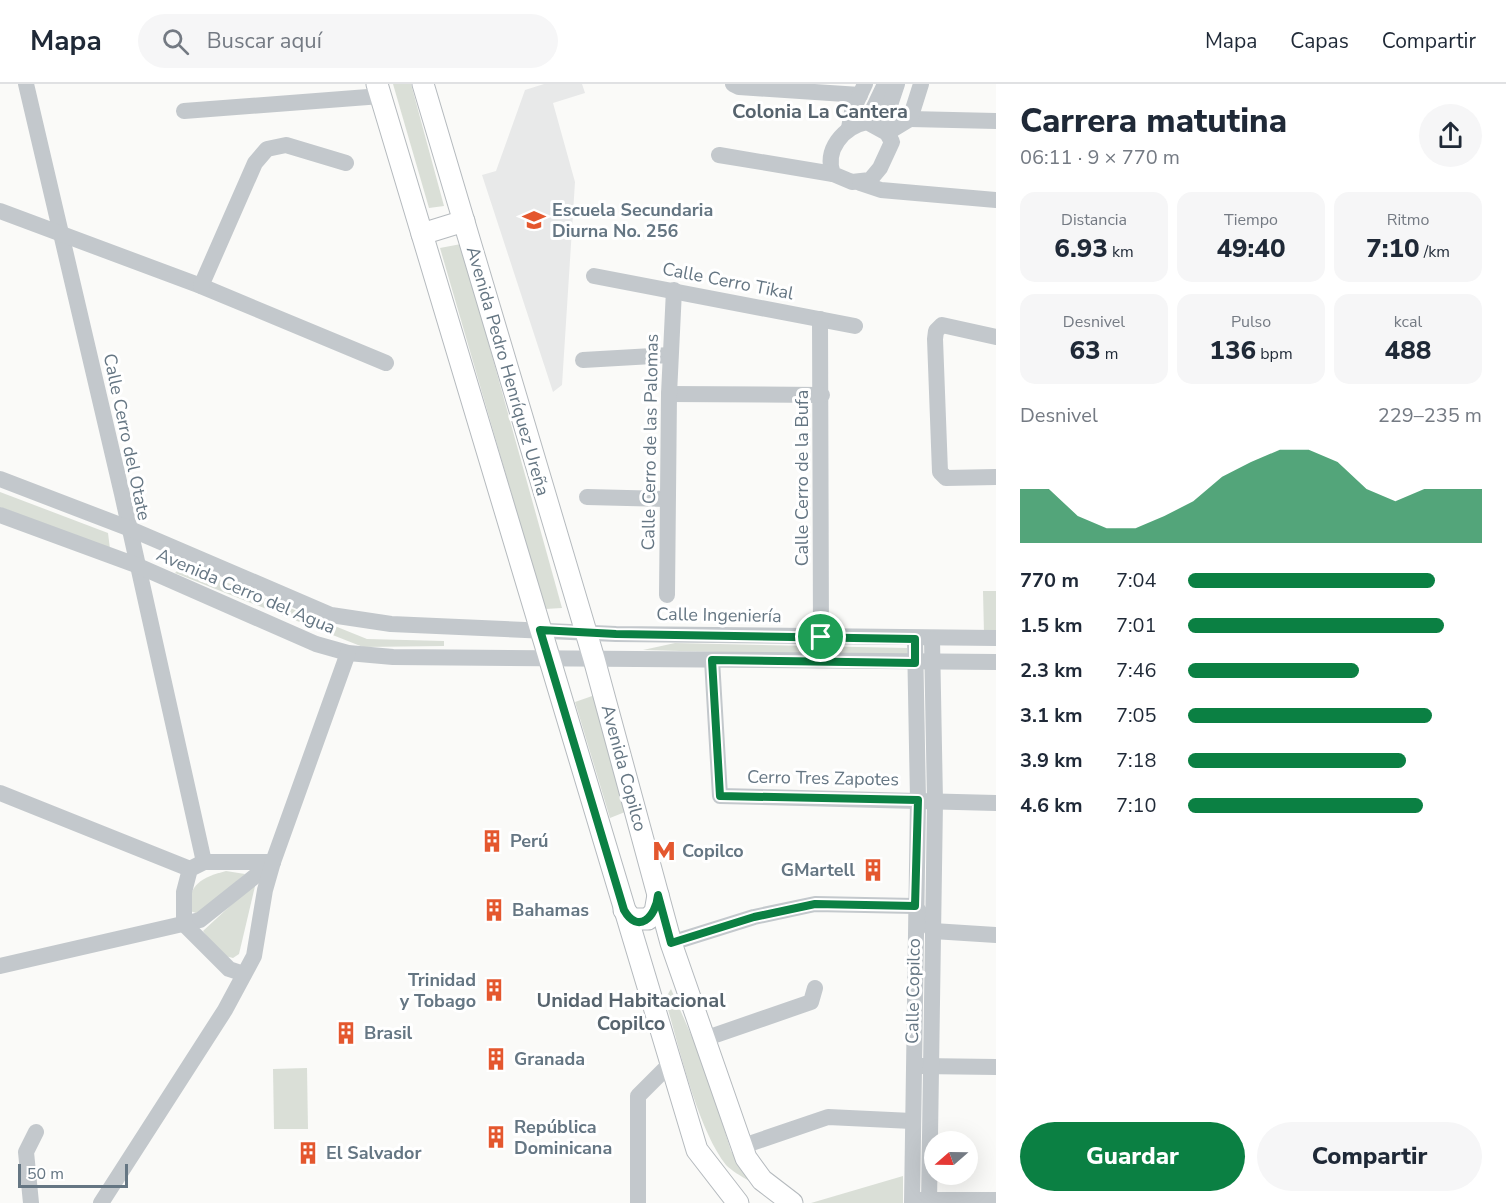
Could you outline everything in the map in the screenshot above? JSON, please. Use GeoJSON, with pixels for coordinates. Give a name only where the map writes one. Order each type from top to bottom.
{"type":"FeatureCollection","features":[{"type":"Feature","properties":{"kind":"main road","name":"Avenida Pedro Henríquez Ureña"},"geometry":{"type":"LineString","coordinates":[[423,84],[594,659]]}},
{"type":"Feature","properties":{"kind":"main road"},"geometry":{"type":"LineString","coordinates":[[379,90],[697,1150],[738,1203]]}},
{"type":"Feature","properties":{"kind":"main road"},"geometry":{"type":"LineString","coordinates":[[422,234],[464,221]]}},
{"type":"Feature","properties":{"kind":"main road","name":"Avenida Copilco"},"geometry":{"type":"LineString","coordinates":[[594,659],[671,943],[747,1158],[762,1180],[792,1203]]}},
{"type":"Feature","properties":{"kind":"main road"},"geometry":{"type":"LineString","coordinates":[[624,910],[632,919],[648,919],[655,912],[658,895]]}},
{"type":"Feature","properties":{"kind":"main road"},"geometry":{"type":"LineString","coordinates":[[647,983],[651,945],[654,940],[661,940],[678,982],[691,1004]]}},
{"type":"Feature","properties":{"kind":"street","name":"Calle Cerro del Otate"},"geometry":{"type":"LineString","coordinates":[[26,84],[128,528],[197,866],[184,892],[184,924]]}},
{"type":"Feature","properties":{"kind":"street"},"geometry":{"type":"LineString","coordinates":[[733,84],[739,87],[862,89],[877,126]]}},
{"type":"Feature","properties":{"kind":"street"},"geometry":{"type":"LineString","coordinates":[[878,182],[877,126],[885,84]]}},
{"type":"Feature","properties":{"kind":"street"},"geometry":{"type":"LineString","coordinates":[[877,126],[897,84]]}},
{"type":"Feature","properties":{"kind":"street"},"geometry":{"type":"LineString","coordinates":[[833,174],[831,156],[834,145],[877,126],[921,84]]}},
{"type":"Feature","properties":{"kind":"street"},"geometry":{"type":"LineString","coordinates":[[184,111],[379,90]]}},
{"type":"Feature","properties":{"kind":"street"},"geometry":{"type":"LineString","coordinates":[[877,126],[996,121]]}},
{"type":"Feature","properties":{"kind":"street"},"geometry":{"type":"LineString","coordinates":[[201,286],[255,163],[267,148],[286,145],[346,163]]}},
{"type":"Feature","properties":{"kind":"street"},"geometry":{"type":"LineString","coordinates":[[719,155],[813,170],[860,183],[870,180],[996,200]]}},
{"type":"Feature","properties":{"kind":"street"},"geometry":{"type":"LineString","coordinates":[[813,170],[831,156]]}},
{"type":"Feature","properties":{"kind":"street"},"geometry":{"type":"LineString","coordinates":[[0,211],[201,286],[386,363]]}},
{"type":"Feature","properties":{"kind":"street","name":"Calle Cerro Tikal"},"geometry":{"type":"LineString","coordinates":[[594,276],[855,326]]}},
{"type":"Feature","properties":{"kind":"street","name":"Calle Cerro de las Palomas"},"geometry":{"type":"LineString","coordinates":[[667,595],[669,394],[674,290]]}},
{"type":"Feature","properties":{"kind":"street","name":"Calle Cerro de la Bufa"},"geometry":{"type":"LineString","coordinates":[[820,319],[821,637]]}},
{"type":"Feature","properties":{"kind":"street"},"geometry":{"type":"LineString","coordinates":[[996,337],[942,325],[936,331],[935,339],[940,472],[946,478],[996,477]]}},
{"type":"Feature","properties":{"kind":"street"},"geometry":{"type":"LineString","coordinates":[[583,360],[670,355]]}},
{"type":"Feature","properties":{"kind":"street"},"geometry":{"type":"LineString","coordinates":[[669,394],[822,395]]}},
{"type":"Feature","properties":{"kind":"street","name":"Avenida Cerro del Agua"},"geometry":{"type":"LineString","coordinates":[[0,479],[128,528],[331,615],[391,624],[585,633]]}},
{"type":"Feature","properties":{"kind":"street"},"geometry":{"type":"LineString","coordinates":[[587,497],[667,499]]}},
{"type":"Feature","properties":{"kind":"street","name":"Avenida Cerro del Agua"},"geometry":{"type":"LineString","coordinates":[[0,515],[136,565],[316,644],[348,653],[393,657],[594,659]]}},
{"type":"Feature","properties":{"kind":"street","name":"Calle Ingeniería"},"geometry":{"type":"LineString","coordinates":[[585,633],[915,639],[996,638]]}},
{"type":"Feature","properties":{"kind":"street"},"geometry":{"type":"LineString","coordinates":[[637,658],[633,645],[639,634]]}},
{"type":"Feature","properties":{"kind":"street","name":"Calle Copilco"},"geometry":{"type":"LineString","coordinates":[[915,639],[933,931],[929,1202]]}},
{"type":"Feature","properties":{"kind":"street","name":"Calle Copilco"},"geometry":{"type":"LineString","coordinates":[[912,1201],[915,906],[926,801],[933,663],[932,639]]}},
{"type":"Feature","properties":{"kind":"street"},"geometry":{"type":"LineString","coordinates":[[101,1203],[225,1010],[254,956],[265,890],[273,862],[348,653]]}},
{"type":"Feature","properties":{"kind":"street"},"geometry":{"type":"LineString","coordinates":[[594,659],[996,662]]}},
{"type":"Feature","properties":{"kind":"street","name":"Cerro Tres Zapotes"},"geometry":{"type":"LineString","coordinates":[[712,660],[720,796],[926,801]]}},
{"type":"Feature","properties":{"kind":"street"},"geometry":{"type":"LineString","coordinates":[[0,793],[197,866],[273,862]]}},
{"type":"Feature","properties":{"kind":"street"},"geometry":{"type":"LineString","coordinates":[[926,801],[996,803]]}},
{"type":"Feature","properties":{"kind":"street"},"geometry":{"type":"LineString","coordinates":[[0,966],[200,920],[273,862]]}},
{"type":"Feature","properties":{"kind":"street"},"geometry":{"type":"LineString","coordinates":[[671,943],[754,917],[815,904],[915,906],[933,931],[996,935]]}},
{"type":"Feature","properties":{"kind":"street"},"geometry":{"type":"LineString","coordinates":[[184,924],[229,969],[244,974]]}},
{"type":"Feature","properties":{"kind":"street"},"geometry":{"type":"LineString","coordinates":[[704,1039],[811,1002],[815,988]]}},
{"type":"Feature","properties":{"kind":"street"},"geometry":{"type":"LineString","coordinates":[[638,1203],[638,1096],[670,1064]]}},
{"type":"Feature","properties":{"kind":"street"},"geometry":{"type":"LineString","coordinates":[[914,1065],[996,1067]]}},
{"type":"Feature","properties":{"kind":"street"},"geometry":{"type":"LineString","coordinates":[[743,1146],[828,1117],[912,1121]]}},
{"type":"Feature","properties":{"kind":"street"},"geometry":{"type":"LineString","coordinates":[[31,1203],[26,1152],[36,1132]]}},
{"type":"Feature","properties":{"kind":"street"},"geometry":{"type":"LineString","coordinates":[[912,1201],[996,1200]]}},
{"type":"Feature","properties":{"kind":"shaded area"},"geometry":{"type":"Polygon","coordinates":[[[393,84],[411,84],[444,206],[429,208],[393,84]]]}},
{"type":"Feature","properties":{"kind":"shaded area","name":"Escuela Secundaria Diurna No. 256"},"geometry":{"type":"Polygon","coordinates":[[[544,84],[582,84],[585,93],[553,103],[575,182],[562,385],[553,392],[482,175],[496,171],[525,90],[544,84]]]}},
{"type":"Feature","properties":{"kind":"shaded area"},"geometry":{"type":"Polygon","coordinates":[[[461,244],[562,608],[545,609],[440,248],[461,244]]]}},
{"type":"Feature","properties":{"kind":"shaded area"},"geometry":{"type":"Polygon","coordinates":[[[0,492],[108,533],[110,549],[0,507],[0,492]]]}},
{"type":"Feature","properties":{"kind":"shaded area"},"geometry":{"type":"Polygon","coordinates":[[[183,565],[367,639],[444,641],[444,646],[363,647],[175,573],[183,565]]]}},
{"type":"Feature","properties":{"kind":"shaded area"},"geometry":{"type":"Polygon","coordinates":[[[983,591],[996,591],[996,634],[984,634],[983,591]]]}},
{"type":"Feature","properties":{"kind":"shaded area"},"geometry":{"type":"Polygon","coordinates":[[[675,643],[907,648],[908,657],[643,650],[675,643]]]}},
{"type":"Feature","properties":{"kind":"shaded area"},"geometry":{"type":"Polygon","coordinates":[[[595,695],[625,812],[610,818],[575,702],[595,695]]]}},
{"type":"Feature","properties":{"kind":"shaded area"},"geometry":{"type":"Polygon","coordinates":[[[226,871],[245,874],[199,914],[190,911],[191,894],[198,883],[226,871]]]}},
{"type":"Feature","properties":{"kind":"shaded area"},"geometry":{"type":"Polygon","coordinates":[[[256,882],[239,954],[233,958],[221,955],[203,931],[256,882]]]}},
{"type":"Feature","properties":{"kind":"shaded area"},"geometry":{"type":"Polygon","coordinates":[[[671,989],[703,1062],[731,1151],[749,1181],[726,1165],[706,1130],[690,1086],[665,999],[671,989]]]}},
{"type":"Feature","properties":{"kind":"shaded area"},"geometry":{"type":"Polygon","coordinates":[[[307,1068],[308,1129],[274,1129],[273,1069],[307,1068]]]}},
{"type":"Feature","properties":{"kind":"shaded area"},"geometry":{"type":"Polygon","coordinates":[[[903,1176],[903,1203],[811,1203],[903,1176]]]}},
{"type":"Feature","properties":{"kind":"place","name":"Escuela Secundaria Diurna No. 256"},"geometry":{"type":"Point","coordinates":[534,220]}},
{"type":"Feature","properties":{"kind":"place","name":"Perú"},"geometry":{"type":"Point","coordinates":[492,841]}},
{"type":"Feature","properties":{"kind":"place","name":"Copilco"},"geometry":{"type":"Point","coordinates":[664,851]}},
{"type":"Feature","properties":{"kind":"place","name":"GMartell"},"geometry":{"type":"Point","coordinates":[873,870]}},
{"type":"Feature","properties":{"kind":"place","name":"Bahamas"},"geometry":{"type":"Point","coordinates":[494,910]}},
{"type":"Feature","properties":{"kind":"place","name":"Trinidad y Tobago"},"geometry":{"type":"Point","coordinates":[494,990]}},
{"type":"Feature","properties":{"kind":"place","name":"Brasil"},"geometry":{"type":"Point","coordinates":[346,1033]}},
{"type":"Feature","properties":{"kind":"place","name":"Granada"},"geometry":{"type":"Point","coordinates":[496,1059]}},
{"type":"Feature","properties":{"kind":"place","name":"República Dominicana"},"geometry":{"type":"Point","coordinates":[496,1137]}},
{"type":"Feature","properties":{"kind":"place","name":"El Salvador"},"geometry":{"type":"Point","coordinates":[308,1153]}},
{"type":"Feature","properties":{"kind":"district","name":"Colonia La Cantera"},"geometry":{"type":"Point","coordinates":[820,111]}},
{"type":"Feature","properties":{"kind":"district","name":"Unidad Habitacional Copilco"},"geometry":{"type":"Point","coordinates":[631,1012]}},
{"type":"Feature","properties":{"kind":"route"},"geometry":{"type":"LineString","coordinates":[[540,630],[616,634],[821,637],[915,639],[915,663],[712,660],[720,796],[918,800],[915,906],[815,904],[754,917],[671,943],[658,895],[657,908],[648,919],[637,921],[627,915],[624,910],[540,630]]}}]}
